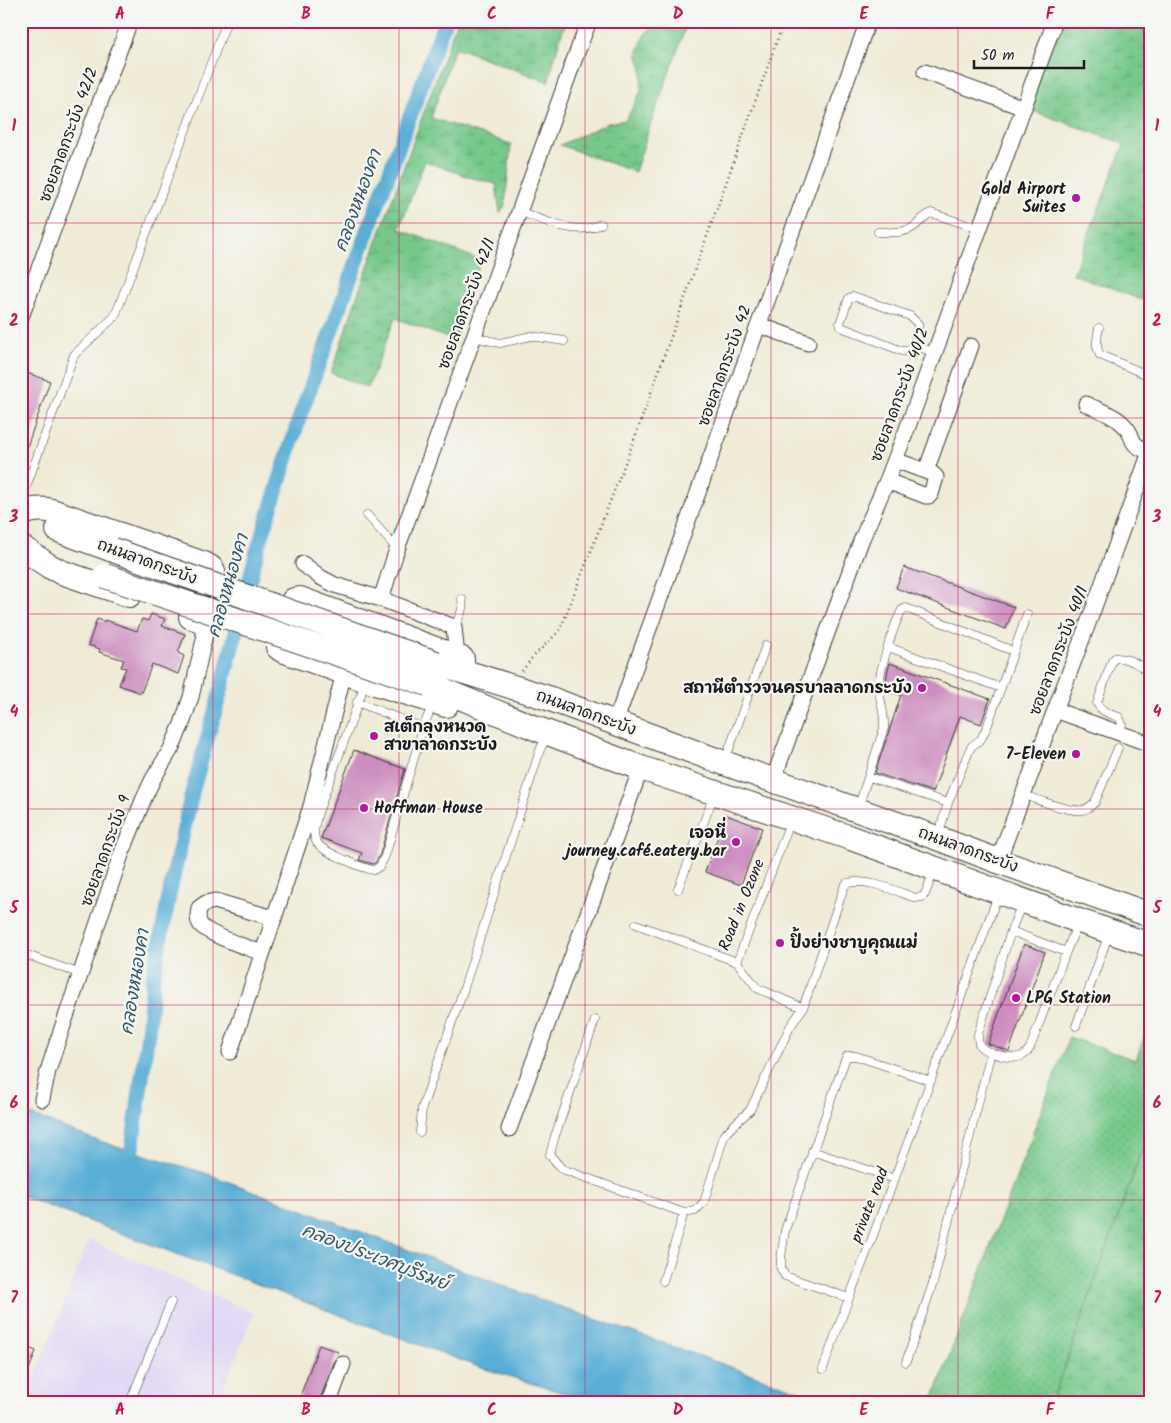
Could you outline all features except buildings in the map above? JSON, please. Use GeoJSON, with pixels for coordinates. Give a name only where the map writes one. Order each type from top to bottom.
{"type":"FeatureCollection","features":[{"type":"Feature","properties":{"kind":"main road"},"geometry":{"type":"LineString","coordinates":[[21,515],[32,510],[44,509],[52,511],[204,564],[211,568],[214,577],[198,620],[61,572],[49,566],[21,546]]}},
{"type":"Feature","properties":{"kind":"main road","name":"ถนนลาดกระบัง"},"geometry":{"type":"LineString","coordinates":[[21,515],[438,676],[541,731],[641,768],[848,837],[1150,945]]}},
{"type":"Feature","properties":{"kind":"main road","name":"ถนนลาดกระบัง"},"geometry":{"type":"LineString","coordinates":[[21,546],[105,576],[438,676],[545,697],[724,763],[937,838],[998,862],[1150,915]]}},
{"type":"Feature","properties":{"kind":"main road"},"geometry":{"type":"LineString","coordinates":[[438,676],[312,603],[300,599],[294,600],[290,608],[278,644],[278,647],[282,650],[366,680],[438,676],[497,671],[545,697]]}},
{"type":"Feature","properties":{"kind":"main road"},"geometry":{"type":"LineString","coordinates":[[848,837],[857,810]]}},
{"type":"Feature","properties":{"kind":"street","name":"ซอยลาดกระบัง 42/2"},"geometry":{"type":"LineString","coordinates":[[21,317],[130,21]]}},
{"type":"Feature","properties":{"kind":"street","name":"ซอยลาดกระบัง 42/1"},"geometry":{"type":"LineString","coordinates":[[381,599],[397,549],[589,21]]}},
{"type":"Feature","properties":{"kind":"street","name":"ซอยลาดกระบัง 42"},"geometry":{"type":"LineString","coordinates":[[615,723],[868,21]]}},
{"type":"Feature","properties":{"kind":"street","name":"ซอยลาดกระบัง 40/2"},"geometry":{"type":"LineString","coordinates":[[773,780],[861,541],[887,481],[935,353],[1056,21]]}},
{"type":"Feature","properties":{"kind":"street"},"geometry":{"type":"LineString","coordinates":[[926,72],[1024,108]]}},
{"type":"Feature","properties":{"kind":"street"},"geometry":{"type":"LineString","coordinates":[[758,324],[808,343]]}},
{"type":"Feature","properties":{"kind":"street"},"geometry":{"type":"LineString","coordinates":[[926,472],[971,346]]}},
{"type":"Feature","properties":{"kind":"street"},"geometry":{"type":"LineString","coordinates":[[1086,404],[1124,425],[1132,442],[1136,446],[1150,452]]}},
{"type":"Feature","properties":{"kind":"street","name":"ซอยลาดกระบัง 40/1"},"geometry":{"type":"LineString","coordinates":[[998,862],[1150,452]]}},
{"type":"Feature","properties":{"kind":"street"},"geometry":{"type":"LineString","coordinates":[[887,481],[926,496],[932,494],[936,477],[933,474],[895,460]]}},
{"type":"Feature","properties":{"kind":"street"},"geometry":{"type":"LineString","coordinates":[[303,564],[320,578],[335,585],[381,599],[454,627],[438,676]]}},
{"type":"Feature","properties":{"kind":"street","name":"ซอยลาดกระบัง 9"},"geometry":{"type":"LineString","coordinates":[[42,1099],[50,1062],[121,855],[144,798],[161,764],[171,749],[191,697],[205,635],[198,620]]}},
{"type":"Feature","properties":{"kind":"street"},"geometry":{"type":"LineString","coordinates":[[230,1052],[311,806],[344,672]]}},
{"type":"Feature","properties":{"kind":"street"},"geometry":{"type":"LineString","coordinates":[[1055,710],[1119,740],[1150,744]]}},
{"type":"Feature","properties":{"kind":"street"},"geometry":{"type":"LineString","coordinates":[[509,1129],[641,768]]}},
{"type":"Feature","properties":{"kind":"street"},"geometry":{"type":"LineString","coordinates":[[262,952],[213,934],[201,926],[198,916],[199,908],[206,903],[215,901],[273,918]]}},
{"type":"Feature","properties":{"kind":"street"},"geometry":{"type":"LineString","coordinates":[[329,1402],[343,1364]]}},
{"type":"Feature","properties":{"kind":"lane"},"geometry":{"type":"LineString","coordinates":[[21,501],[74,355],[115,316],[227,21]]}},
{"type":"Feature","properties":{"kind":"lane"},"geometry":{"type":"LineString","coordinates":[[922,21],[931,24]]}},
{"type":"Feature","properties":{"kind":"lane"},"geometry":{"type":"LineString","coordinates":[[519,211],[564,226],[586,229],[601,224]]}},
{"type":"Feature","properties":{"kind":"lane"},"geometry":{"type":"LineString","coordinates":[[878,232],[910,230],[931,213],[980,228]]}},
{"type":"Feature","properties":{"kind":"lane"},"geometry":{"type":"LineString","coordinates":[[854,296],[910,316],[918,324],[914,345],[908,351],[902,351],[840,327],[849,298],[854,296]]}},
{"type":"Feature","properties":{"kind":"lane"},"geometry":{"type":"LineString","coordinates":[[1099,328],[1096,341],[1100,355],[1150,376]]}},
{"type":"Feature","properties":{"kind":"lane"},"geometry":{"type":"LineString","coordinates":[[474,337],[500,342],[531,336],[564,342]]}},
{"type":"Feature","properties":{"kind":"lane"},"geometry":{"type":"LineString","coordinates":[[914,345],[935,353]]}},
{"type":"Feature","properties":{"kind":"lane"},"geometry":{"type":"LineString","coordinates":[[367,516],[397,549]]}},
{"type":"Feature","properties":{"kind":"lane"},"geometry":{"type":"LineString","coordinates":[[454,627],[461,613],[462,599]]}},
{"type":"Feature","properties":{"kind":"lane"},"geometry":{"type":"LineString","coordinates":[[857,810],[884,728],[885,719],[879,692],[879,682],[888,646],[902,610],[906,608],[1013,651]]}},
{"type":"Feature","properties":{"kind":"lane"},"geometry":{"type":"LineString","coordinates":[[937,838],[948,803],[971,748],[981,739],[987,727],[1027,614]]}},
{"type":"Feature","properties":{"kind":"lane"},"geometry":{"type":"LineString","coordinates":[[724,763],[766,645]]}},
{"type":"Feature","properties":{"kind":"lane"},"geometry":{"type":"LineString","coordinates":[[888,646],[1001,688]]}},
{"type":"Feature","properties":{"kind":"lane"},"geometry":{"type":"LineString","coordinates":[[1023,795],[1072,810],[1090,808],[1095,802],[1119,740],[1122,724],[1119,717],[1102,710],[1097,703],[1112,661],[1115,658],[1128,659],[1150,672]]}},
{"type":"Feature","properties":{"kind":"lane"},"geometry":{"type":"LineString","coordinates":[[366,680],[319,810],[314,835],[316,842],[322,849],[362,867],[374,870],[380,866],[385,856],[438,676]]}},
{"type":"Feature","properties":{"kind":"lane"},"geometry":{"type":"LineString","coordinates":[[357,702],[423,728]]}},
{"type":"Feature","properties":{"kind":"lane"},"geometry":{"type":"LineString","coordinates":[[420,1132],[422,1108],[464,988],[537,759],[541,731]]}},
{"type":"Feature","properties":{"kind":"lane"},"geometry":{"type":"LineString","coordinates":[[869,777],[948,803]]}},
{"type":"Feature","properties":{"kind":"lane"},"geometry":{"type":"LineString","coordinates":[[678,889],[715,792]]}},
{"type":"Feature","properties":{"kind":"lane","name":"Road in Ozone"},"geometry":{"type":"LineString","coordinates":[[636,924],[737,962],[791,818]]}},
{"type":"Feature","properties":{"kind":"lane"},"geometry":{"type":"LineString","coordinates":[[595,1020],[554,1138],[550,1155],[562,1169],[684,1213],[695,1212],[704,1202],[724,1136],[750,1110],[790,1028],[803,1008],[844,887],[847,883],[854,881],[875,885],[916,898],[922,897],[925,894],[934,869]]}},
{"type":"Feature","properties":{"kind":"lane","name":"private road"},"geometry":{"type":"LineString","coordinates":[[823,1369],[895,1179],[999,892]]}},
{"type":"Feature","properties":{"kind":"lane"},"geometry":{"type":"LineString","coordinates":[[1023,900],[1011,931],[978,1034],[981,1046],[998,1055],[1019,1057],[1025,1055],[1030,1048],[1079,921]]}},
{"type":"Feature","properties":{"kind":"lane"},"geometry":{"type":"LineString","coordinates":[[1011,931],[1066,952]]}},
{"type":"Feature","properties":{"kind":"lane"},"geometry":{"type":"LineString","coordinates":[[1076,1026],[1110,931]]}},
{"type":"Feature","properties":{"kind":"lane"},"geometry":{"type":"LineString","coordinates":[[21,953],[81,974]]}},
{"type":"Feature","properties":{"kind":"lane"},"geometry":{"type":"LineString","coordinates":[[737,962],[757,988],[803,1008]]}},
{"type":"Feature","properties":{"kind":"lane"},"geometry":{"type":"LineString","coordinates":[[906,1362],[933,1283],[991,1052]]}},
{"type":"Feature","properties":{"kind":"lane"},"geometry":{"type":"LineString","coordinates":[[849,1298],[785,1276],[781,1269],[785,1230],[845,1060],[848,1056],[856,1056],[931,1081]]}},
{"type":"Feature","properties":{"kind":"lane"},"geometry":{"type":"LineString","coordinates":[[812,1151],[895,1179]]}},
{"type":"Feature","properties":{"kind":"lane"},"geometry":{"type":"LineString","coordinates":[[663,1281],[684,1213]]}},
{"type":"Feature","properties":{"kind":"lane"},"geometry":{"type":"LineString","coordinates":[[130,1402],[171,1302]]}},
{"type":"Feature","properties":{"kind":"path"},"geometry":{"type":"LineString","coordinates":[[515,680],[532,658],[560,630],[634,440],[784,21]]}},
{"type":"Feature","properties":{"kind":"shaded area"},"geometry":{"type":"Polygon","coordinates":[[[89,1240],[254,1313],[218,1402],[25,1402],[89,1240]]]}},
{"type":"Feature","properties":{"kind":"green space"},"geometry":{"type":"Polygon","coordinates":[[[457,21],[567,21],[561,35],[548,82],[455,47],[431,118],[511,144],[505,205],[500,213],[496,184],[469,177],[425,161],[399,229],[480,260],[455,341],[395,318],[368,388],[331,373],[457,21]]]}},
{"type":"Feature","properties":{"kind":"green space"},"geometry":{"type":"Polygon","coordinates":[[[661,21],[688,21],[635,172],[560,145],[608,123],[626,120],[641,91],[642,69],[637,54],[645,34],[661,21]]]}},
{"type":"Feature","properties":{"kind":"green space"},"geometry":{"type":"Polygon","coordinates":[[[1059,21],[1150,21],[1150,303],[1073,274],[1124,144],[1028,109],[1059,21]]]}},
{"type":"Feature","properties":{"kind":"green space"},"geometry":{"type":"Polygon","coordinates":[[[1150,1020],[1150,1127],[1052,1402],[932,1402],[1069,1037],[1136,1060],[1150,1020]]]}},
{"type":"Feature","properties":{"kind":"green space"},"geometry":{"type":"Polygon","coordinates":[[[1150,1127],[1150,1402],[1052,1402],[1150,1127]]]}},
{"type":"Feature","properties":{"kind":"water","name":"คลองประเวศบุรีรมย์"},"geometry":{"type":"Polygon","coordinates":[[[21,1111],[93,1139],[208,1174],[533,1297],[830,1402],[592,1402],[476,1366],[21,1196],[21,1111]]]}},
{"type":"Feature","properties":{"kind":"waterway","name":"คลองหนองคา"},"geometry":{"type":"LineString","coordinates":[[129,1170],[148,1033],[153,978],[171,886],[193,789],[256,555],[300,416],[445,21]]}},
{"type":"Feature","properties":{"kind":"place","name":"Gold Airport Suites"},"geometry":{"type":"Point","coordinates":[1076,198]}},
{"type":"Feature","properties":{"kind":"place","name":"สถานีตำรวจนครบาลลาดกระบัง"},"geometry":{"type":"Point","coordinates":[922,688]}},
{"type":"Feature","properties":{"kind":"place","name":"สเต็กลุงหนวด สาขาลาดกระบัง"},"geometry":{"type":"Point","coordinates":[374,736]}},
{"type":"Feature","properties":{"kind":"place","name":"7-Eleven"},"geometry":{"type":"Point","coordinates":[1076,754]}},
{"type":"Feature","properties":{"kind":"place","name":"Hoffman House"},"geometry":{"type":"Point","coordinates":[364,808]}},
{"type":"Feature","properties":{"kind":"place","name":"เจอนี่ journey.café.eatery.bar"},"geometry":{"type":"Point","coordinates":[736,842]}},
{"type":"Feature","properties":{"kind":"place","name":"ปิ้งย่างชาบูคุณแม่"},"geometry":{"type":"Point","coordinates":[780,943]}},
{"type":"Feature","properties":{"kind":"place","name":"LPG Station"},"geometry":{"type":"Point","coordinates":[1016,998]}}]}
